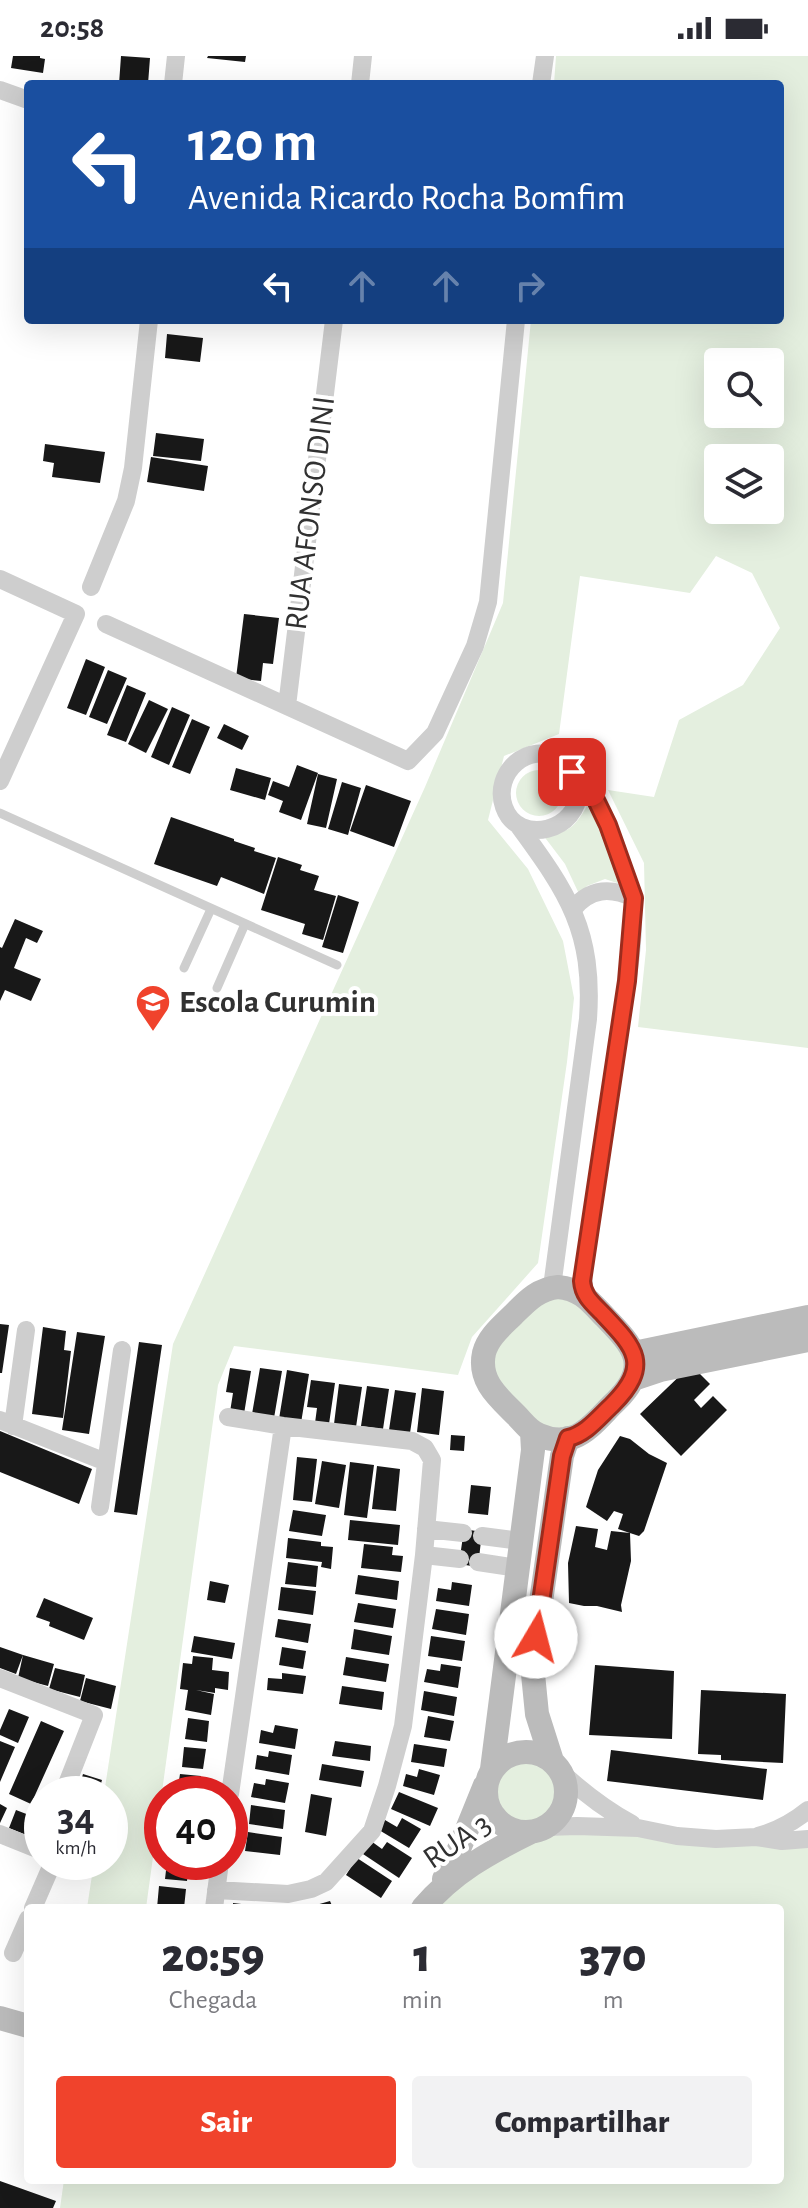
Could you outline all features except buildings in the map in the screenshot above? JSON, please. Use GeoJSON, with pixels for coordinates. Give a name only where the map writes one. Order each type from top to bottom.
{"type":"FeatureCollection","features":[{"type":"Feature","properties":{"kind":"street"},"geometry":{"type":"LineString","coordinates":[[173,80],[176,56]]}},
{"type":"Feature","properties":{"kind":"street"},"geometry":{"type":"LineString","coordinates":[[360,80],[363,56]]}},
{"type":"Feature","properties":{"kind":"street"},"geometry":{"type":"LineString","coordinates":[[542,80],[545,56]]}},
{"type":"Feature","properties":{"kind":"street"},"geometry":{"type":"LineString","coordinates":[[0,90],[24,99]]}},
{"type":"Feature","properties":{"kind":"street"},"geometry":{"type":"LineString","coordinates":[[91,587],[126,501],[133,468],[149,324]]}},
{"type":"Feature","properties":{"kind":"street","name":"RUA AFONSO DINI"},"geometry":{"type":"LineString","coordinates":[[287,706],[334,324]]}},
{"type":"Feature","properties":{"kind":"street"},"geometry":{"type":"LineString","coordinates":[[106,624],[408,761],[435,733],[475,646],[488,602],[516,324]]}},
{"type":"Feature","properties":{"kind":"street"},"geometry":{"type":"LineString","coordinates":[[0,579],[76,614],[0,781]]}},
{"type":"Feature","properties":{"kind":"street"},"geometry":{"type":"LineString","coordinates":[[552,1287],[590,993],[584,940],[573,909],[551,871],[505,810],[502,801],[500,791],[506,772],[520,759],[539,754],[558,759],[593,794],[608,825],[634,898],[627,981],[583,1274],[585,1295]]}},
{"type":"Feature","properties":{"kind":"street"},"geometry":{"type":"LineString","coordinates":[[518,825],[534,831],[551,829],[566,820],[576,806],[578,789],[572,772]]}},
{"type":"Feature","properties":{"kind":"street"},"geometry":{"type":"LineString","coordinates":[[573,909],[579,901],[599,891],[621,892],[634,898]]}},
{"type":"Feature","properties":{"kind":"street"},"geometry":{"type":"LineString","coordinates":[[552,1287],[565,1287],[585,1295],[628,1340],[634,1353],[633,1379],[626,1391],[582,1433],[553,1439],[532,1432],[492,1392],[485,1378],[484,1356],[493,1335],[533,1296],[552,1287]]}},
{"type":"Feature","properties":{"kind":"street"},"geometry":{"type":"LineString","coordinates":[[634,1353],[808,1317]]}},
{"type":"Feature","properties":{"kind":"street"},"geometry":{"type":"LineString","coordinates":[[26,1330],[6,1423],[106,1462]]}},
{"type":"Feature","properties":{"kind":"street"},"geometry":{"type":"LineString","coordinates":[[633,1379],[660,1370],[808,1340]]}},
{"type":"Feature","properties":{"kind":"street"},"geometry":{"type":"LineString","coordinates":[[100,1507],[122,1350]]}},
{"type":"Feature","properties":{"kind":"street"},"geometry":{"type":"LineString","coordinates":[[215,1899],[288,1894],[311,1889],[326,1882],[372,1831],[403,1726],[432,1460],[425,1448],[412,1441],[228,1417]]}},
{"type":"Feature","properties":{"kind":"street"},"geometry":{"type":"LineString","coordinates":[[233,1776],[283,1426]]}},
{"type":"Feature","properties":{"kind":"street"},"geometry":{"type":"LineString","coordinates":[[532,1432],[533,1450],[485,1798],[491,1813],[501,1824],[515,1831],[577,1826],[638,1828],[677,1836],[716,1839],[808,1839]]}},
{"type":"Feature","properties":{"kind":"street"},"geometry":{"type":"LineString","coordinates":[[538,1830],[558,1817],[565,1803],[567,1788],[537,1714],[532,1664],[559,1473],[568,1438]]}},
{"type":"Feature","properties":{"kind":"street"},"geometry":{"type":"LineString","coordinates":[[426,1529],[521,1541]]}},
{"type":"Feature","properties":{"kind":"street"},"geometry":{"type":"LineString","coordinates":[[424,1555],[517,1568]]}},
{"type":"Feature","properties":{"kind":"street"},"geometry":{"type":"LineString","coordinates":[[1,1683],[94,1715],[70,1776]]}},
{"type":"Feature","properties":{"kind":"street"},"geometry":{"type":"LineString","coordinates":[[439,1889],[489,1776],[502,1759],[514,1753],[527,1751],[541,1754],[585,1794],[638,1828]]}},
{"type":"Feature","properties":{"kind":"street"},"geometry":{"type":"LineString","coordinates":[[756,1837],[792,1823],[808,1810]]}},
{"type":"Feature","properties":{"kind":"street","name":"RUA 3"},"geometry":{"type":"LineString","coordinates":[[426,1904],[467,1866],[538,1830]]}},
{"type":"Feature","properties":{"kind":"street"},"geometry":{"type":"LineString","coordinates":[[0,1834],[24,1844]]}},
{"type":"Feature","properties":{"kind":"street"},"geometry":{"type":"LineString","coordinates":[[35,1904],[45,1880]]}},
{"type":"Feature","properties":{"kind":"street"},"geometry":{"type":"LineString","coordinates":[[14,1953],[24,1929]]}},
{"type":"Feature","properties":{"kind":"street"},"geometry":{"type":"LineString","coordinates":[[0,2018],[24,2025]]}},
{"type":"Feature","properties":{"kind":"lane"},"geometry":{"type":"LineString","coordinates":[[0,813],[337,965]]}},
{"type":"Feature","properties":{"kind":"lane"},"geometry":{"type":"LineString","coordinates":[[184,968],[211,909]]}},
{"type":"Feature","properties":{"kind":"lane"},"geometry":{"type":"LineString","coordinates":[[217,988],[245,924]]}},
{"type":"Feature","properties":{"kind":"green space"},"geometry":{"type":"Polygon","coordinates":[[[556,56],[808,56],[808,1048],[638,1027],[646,950],[644,863],[608,790],[654,797],[679,720],[743,685],[780,628],[752,573],[716,556],[690,593],[580,576],[559,734],[504,756],[488,820],[528,869],[563,941],[574,998],[538,1263],[472,1337],[458,1375],[234,1346],[218,1385],[164,1776],[144,1776],[144,1880],[150,1880],[147,1904],[88,1904],[91,1880],[128,1880],[128,1776],[107,1776],[173,1344],[425,787],[503,603],[531,324],[784,324],[784,80],[554,80],[556,56]]]}},
{"type":"Feature","properties":{"kind":"green space"},"geometry":{"type":"Polygon","coordinates":[[[539,770],[555,777],[562,793],[555,809],[539,816],[523,809],[516,793],[523,777],[539,770]]]}},
{"type":"Feature","properties":{"kind":"green space"},"geometry":{"type":"Polygon","coordinates":[[[587,806],[605,836],[620,884],[605,879],[587,886],[580,896],[565,864],[543,835],[570,828],[587,806]]]}},
{"type":"Feature","properties":{"kind":"green space"},"geometry":{"type":"Polygon","coordinates":[[[553,1297],[578,1303],[622,1350],[625,1370],[618,1384],[576,1425],[566,1429],[543,1426],[500,1385],[493,1363],[498,1346],[539,1303],[553,1297]]]}},
{"type":"Feature","properties":{"kind":"green space"},"geometry":{"type":"Polygon","coordinates":[[[525,1758],[549,1768],[559,1792],[549,1816],[525,1826],[501,1816],[491,1792],[501,1768],[525,1758]]]}},
{"type":"Feature","properties":{"kind":"green space"},"geometry":{"type":"Polygon","coordinates":[[[531,1832],[808,1838],[808,2208],[60,2208],[63,2184],[784,2184],[784,1904],[429,1904],[531,1832]]]}},
{"type":"Feature","properties":{"kind":"place","name":"Escola Curumin"},"geometry":{"type":"Point","coordinates":[153,1033]}},
{"type":"Feature","properties":{"kind":"route"},"geometry":{"type":"LineString","coordinates":[[536,1637],[562,1456],[568,1438],[582,1433],[626,1391],[635,1373],[634,1353],[628,1340],[585,1295],[582,1281],[627,981],[634,898],[608,825],[593,794],[572,772]]}}]}
